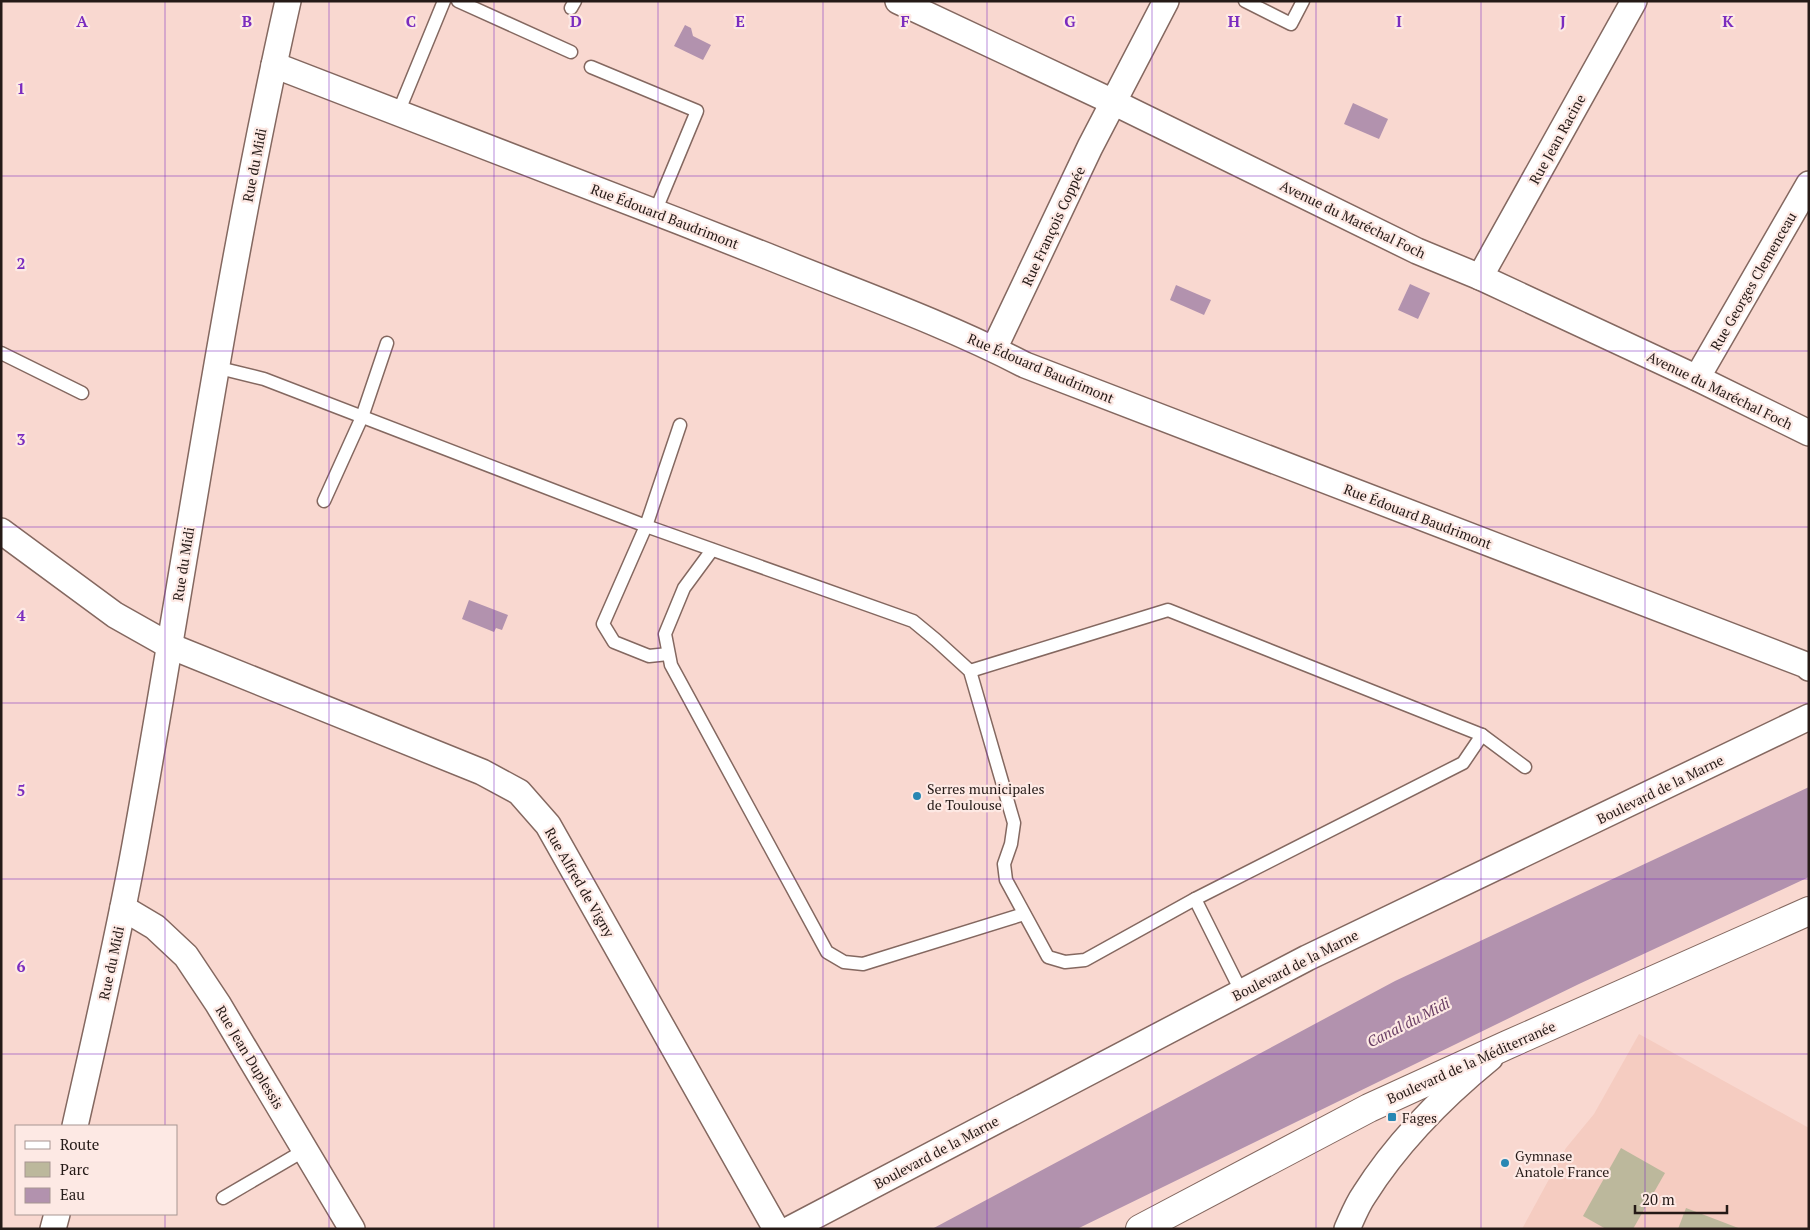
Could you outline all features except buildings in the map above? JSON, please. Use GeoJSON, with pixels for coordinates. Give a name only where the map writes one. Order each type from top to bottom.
{"type":"FeatureCollection","features":[{"type":"Feature","properties":{"kind":"main road","name":"Boulevard de la Méditerranée"},"geometry":{"type":"LineString","coordinates":[[1150,1226],[1368,1108],[1809,912]]}},
{"type":"Feature","properties":{"kind":"street","name":"Rue du Midi"},"geometry":{"type":"LineString","coordinates":[[76,1125],[123,908],[170,646],[215,367],[288,1]]}},
{"type":"Feature","properties":{"kind":"street","name":"Avenue du Maréchal Foch"},"geometry":{"type":"LineString","coordinates":[[898,1],[1112,102],[1417,251],[1480,277],[1697,378],[1809,433]]}},
{"type":"Feature","properties":{"kind":"street","name":"Rue François Coppée"},"geometry":{"type":"LineString","coordinates":[[994,349],[1112,102],[1166,1]]}},
{"type":"Feature","properties":{"kind":"street","name":"Rue Jean Racine"},"geometry":{"type":"LineString","coordinates":[[1480,277],[1634,1]]}},
{"type":"Feature","properties":{"kind":"street","name":"Rue Édouard Baudrimont"},"geometry":{"type":"LineString","coordinates":[[274,65],[655,212],[937,324],[1025,365],[1809,668]]}},
{"type":"Feature","properties":{"kind":"street","name":"Rue Georges Clemenceau"},"geometry":{"type":"LineString","coordinates":[[1697,378],[1809,184]]}},
{"type":"Feature","properties":{"kind":"street","name":"Rue Alfred de Vigny"},"geometry":{"type":"LineString","coordinates":[[1,532],[115,615],[170,646],[482,772],[519,792],[548,825],[776,1229]]}},
{"type":"Feature","properties":{"kind":"street","name":"Boulevard de la Marne"},"geometry":{"type":"LineString","coordinates":[[790,1229],[1316,953],[1809,718]]}},
{"type":"Feature","properties":{"kind":"street","name":"Rue Jean Duplessis"},"geometry":{"type":"LineString","coordinates":[[123,908],[155,926],[186,956],[218,1004],[352,1229]]}},
{"type":"Feature","properties":{"kind":"street"},"geometry":{"type":"LineString","coordinates":[[1347,1229],[1363,1196],[1396,1150],[1427,1114],[1457,1085],[1507,1045]]}},
{"type":"Feature","properties":{"kind":"street"},"geometry":{"type":"LineString","coordinates":[[53,1229],[56,1215]]}},
{"type":"Feature","properties":{"kind":"lane"},"geometry":{"type":"LineString","coordinates":[[398,113],[444,1]]}},
{"type":"Feature","properties":{"kind":"lane"},"geometry":{"type":"LineString","coordinates":[[458,1],[571,52]]}},
{"type":"Feature","properties":{"kind":"lane"},"geometry":{"type":"LineString","coordinates":[[1245,1],[1291,24],[1303,1]]}},
{"type":"Feature","properties":{"kind":"lane"},"geometry":{"type":"LineString","coordinates":[[591,67],[696,110],[655,212]]}},
{"type":"Feature","properties":{"kind":"lane"},"geometry":{"type":"LineString","coordinates":[[324,501],[362,417],[387,343]]}},
{"type":"Feature","properties":{"kind":"lane"},"geometry":{"type":"LineString","coordinates":[[1,353],[82,393]]}},
{"type":"Feature","properties":{"kind":"lane"},"geometry":{"type":"LineString","coordinates":[[215,367],[264,379],[646,526],[913,622],[970,671],[1014,823],[1011,844],[1004,864],[1006,880],[1048,957],[1065,962],[1085,960],[1195,899],[1463,763],[1482,735]]}},
{"type":"Feature","properties":{"kind":"lane"},"geometry":{"type":"LineString","coordinates":[[668,654],[649,656],[614,642],[603,624],[646,526],[680,425]]}},
{"type":"Feature","properties":{"kind":"lane"},"geometry":{"type":"LineString","coordinates":[[712,550],[684,588],[665,634],[671,665],[827,952],[844,962],[864,964],[1024,914]]}},
{"type":"Feature","properties":{"kind":"lane"},"geometry":{"type":"LineString","coordinates":[[970,671],[1168,610],[1482,735],[1525,766]]}},
{"type":"Feature","properties":{"kind":"lane"},"geometry":{"type":"LineString","coordinates":[[1195,899],[1241,991]]}},
{"type":"Feature","properties":{"kind":"lane"},"geometry":{"type":"LineString","coordinates":[[223,1198],[305,1150]]}},
{"type":"Feature","properties":{"kind":"shaded area"},"geometry":{"type":"Polygon","coordinates":[[[1639,1034],[1809,1128],[1809,1229],[1522,1229],[1566,1148],[1594,1114],[1639,1034]]]}},
{"type":"Feature","properties":{"kind":"green space"},"geometry":{"type":"Polygon","coordinates":[[[1621,1148],[1665,1173],[1633,1229],[1606,1229],[1583,1216],[1621,1148]]]}},
{"type":"Feature","properties":{"kind":"green space"},"geometry":{"type":"Polygon","coordinates":[[[1686,1208],[1741,1229],[1678,1229],[1686,1208]]]}},
{"type":"Feature","properties":{"kind":"water"},"geometry":{"type":"Polygon","coordinates":[[[685,25],[691,28],[693,36],[711,45],[703,60],[674,46],[685,25]]]}},
{"type":"Feature","properties":{"kind":"water"},"geometry":{"type":"Polygon","coordinates":[[[1353,103],[1388,119],[1379,139],[1344,124],[1353,103]]]}},
{"type":"Feature","properties":{"kind":"water"},"geometry":{"type":"Polygon","coordinates":[[[1410,284],[1430,293],[1418,319],[1398,310],[1410,284]]]}},
{"type":"Feature","properties":{"kind":"water"},"geometry":{"type":"Polygon","coordinates":[[[1176,285],[1211,300],[1204,315],[1170,300],[1176,285]]]}},
{"type":"Feature","properties":{"kind":"water"},"geometry":{"type":"Polygon","coordinates":[[[469,600],[508,615],[502,630],[496,628],[494,632],[462,619],[469,600]]]}},
{"type":"Feature","properties":{"kind":"water","name":"Canal du Midi"},"geometry":{"type":"Polygon","coordinates":[[[1809,787],[1809,877],[1579,984],[1077,1229],[932,1229],[1395,981],[1809,787]]]}},
{"type":"Feature","properties":{"kind":"place","name":"Serres municipales de Toulouse"},"geometry":{"type":"Point","coordinates":[917,796]}},
{"type":"Feature","properties":{"kind":"place","name":"Fages"},"geometry":{"type":"Point","coordinates":[1392,1117]}},
{"type":"Feature","properties":{"kind":"place","name":"Gymnase Anatole France"},"geometry":{"type":"Point","coordinates":[1505,1163]}}]}
